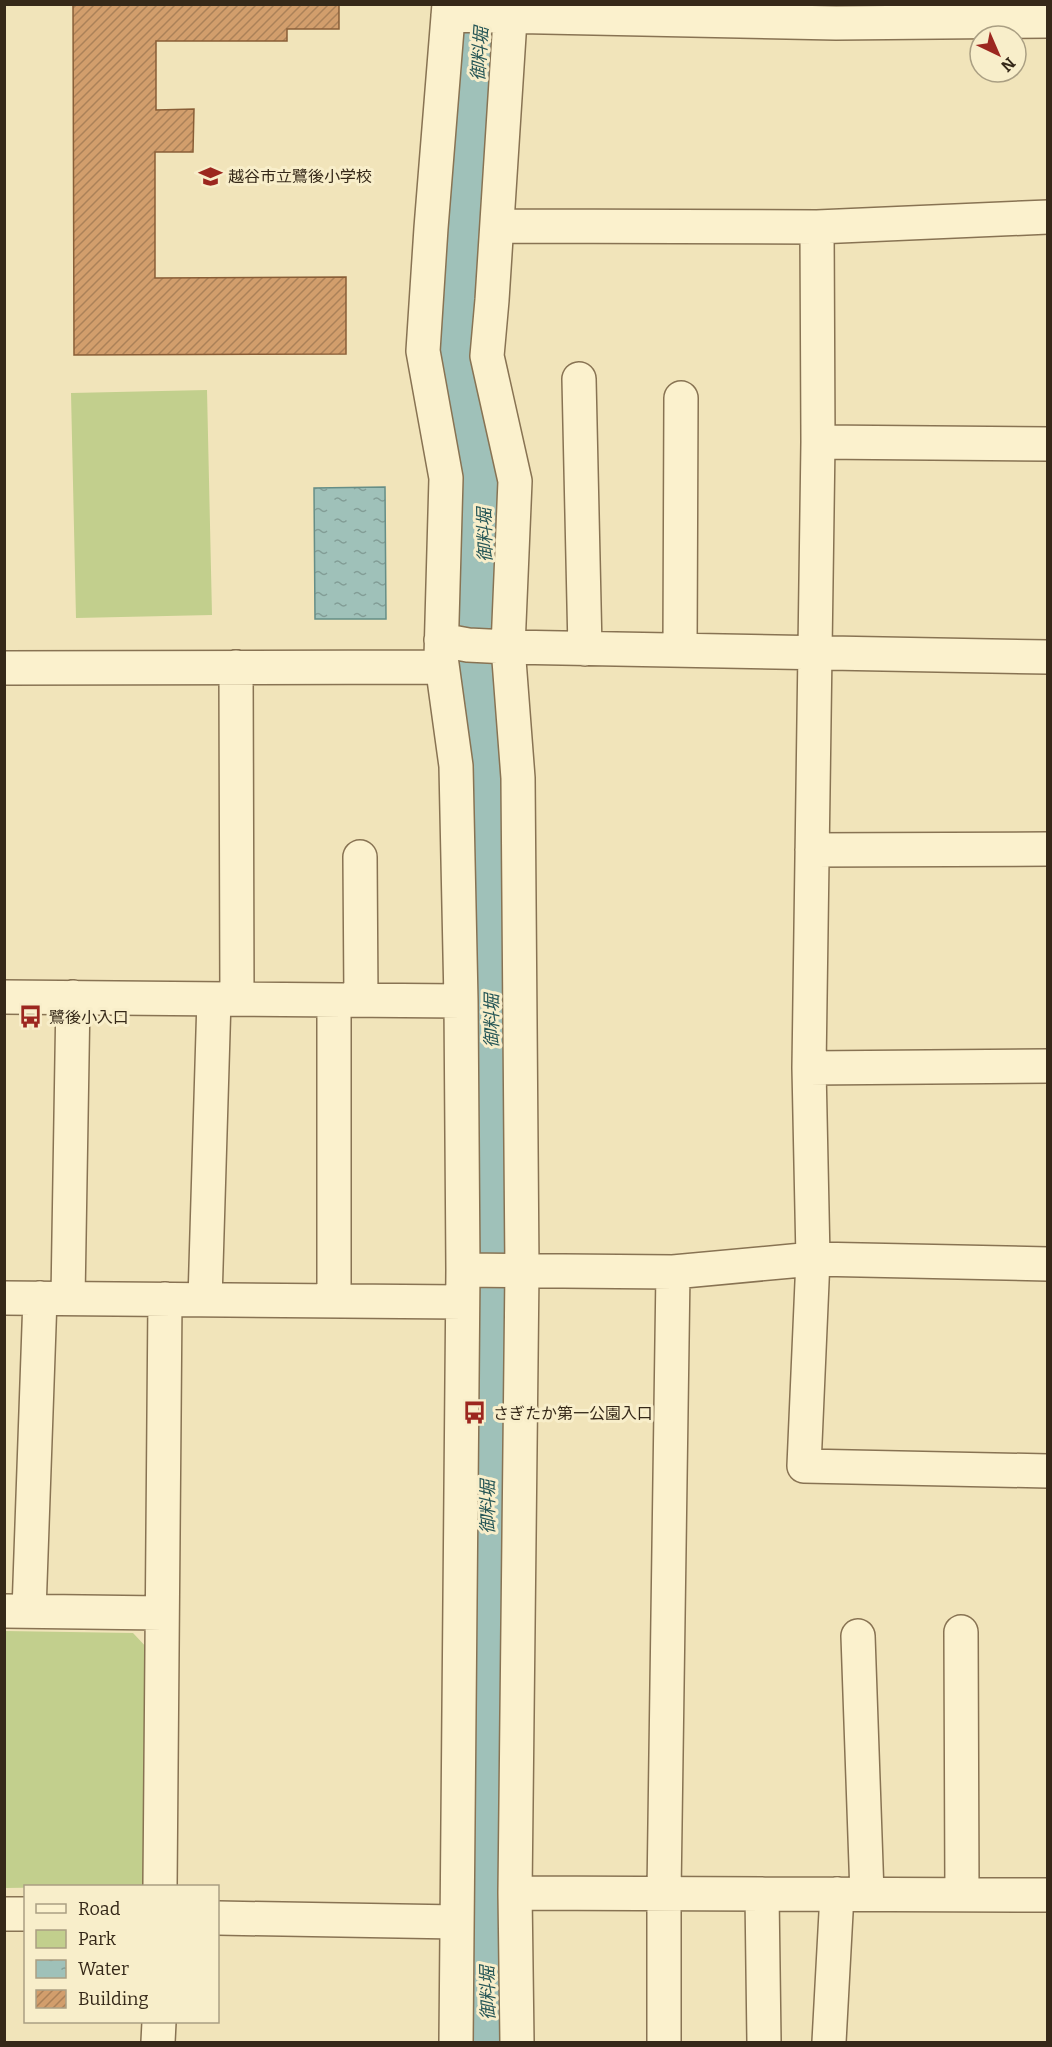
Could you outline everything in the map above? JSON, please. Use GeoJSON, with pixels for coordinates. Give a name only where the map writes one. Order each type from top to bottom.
{"type":"FeatureCollection","features":[{"type":"Feature","properties":{"kind":"street"},"geometry":{"type":"LineString","coordinates":[[456,2043],[462,1302],[468,1270],[456,766],[450,651],[446,478],[423,351],[432,216],[453,12],[836,14],[1047,21]]}},
{"type":"Feature","properties":{"kind":"street"},"geometry":{"type":"LineString","coordinates":[[507,12],[497,226],[487,356],[515,481],[504,647],[518,778],[515,1893],[517,2043]]}},
{"type":"Feature","properties":{"kind":"street"},"geometry":{"type":"LineString","coordinates":[[497,226],[817,227],[1047,217]]}},
{"type":"Feature","properties":{"kind":"street"},"geometry":{"type":"LineString","coordinates":[[817,227],[818,442],[809,1068],[813,1259],[804,1466],[1047,1471]]}},
{"type":"Feature","properties":{"kind":"street"},"geometry":{"type":"LineString","coordinates":[[579,379],[585,649]]}},
{"type":"Feature","properties":{"kind":"street"},"geometry":{"type":"LineString","coordinates":[[680,650],[681,398]]}},
{"type":"Feature","properties":{"kind":"street"},"geometry":{"type":"LineString","coordinates":[[818,442],[1047,444]]}},
{"type":"Feature","properties":{"kind":"street"},"geometry":{"type":"LineString","coordinates":[[4,668],[236,667],[504,647],[1047,657]]}},
{"type":"Feature","properties":{"kind":"street"},"geometry":{"type":"LineString","coordinates":[[205,1300],[226,999],[236,667]]}},
{"type":"Feature","properties":{"kind":"street"},"geometry":{"type":"LineString","coordinates":[[812,850],[1047,849]]}},
{"type":"Feature","properties":{"kind":"street"},"geometry":{"type":"LineString","coordinates":[[334,1301],[348,1000],[360,857]]}},
{"type":"Feature","properties":{"kind":"street"},"geometry":{"type":"LineString","coordinates":[[4,997],[461,1001]]}},
{"type":"Feature","properties":{"kind":"street"},"geometry":{"type":"LineString","coordinates":[[73,997],[54,1298],[17,1611],[162,1613]]}},
{"type":"Feature","properties":{"kind":"street"},"geometry":{"type":"LineString","coordinates":[[809,1068],[1047,1066]]}},
{"type":"Feature","properties":{"kind":"street"},"geometry":{"type":"LineString","coordinates":[[468,1270],[673,1272],[813,1259],[1047,1264]]}},
{"type":"Feature","properties":{"kind":"street"},"geometry":{"type":"LineString","coordinates":[[664,2043],[673,1272]]}},
{"type":"Feature","properties":{"kind":"street"},"geometry":{"type":"LineString","coordinates":[[4,1298],[462,1302]]}},
{"type":"Feature","properties":{"kind":"street"},"geometry":{"type":"LineString","coordinates":[[160,1885],[165,1299]]}},
{"type":"Feature","properties":{"kind":"street"},"geometry":{"type":"LineString","coordinates":[[961,1632],[962,1895]]}},
{"type":"Feature","properties":{"kind":"street"},"geometry":{"type":"LineString","coordinates":[[829,2043],[852,1894],[858,1636]]}},
{"type":"Feature","properties":{"kind":"street"},"geometry":{"type":"LineString","coordinates":[[515,1893],[1047,1895]]}},
{"type":"Feature","properties":{"kind":"street"},"geometry":{"type":"LineString","coordinates":[[762,1894],[764,2043]]}},
{"type":"Feature","properties":{"kind":"street"},"geometry":{"type":"LineString","coordinates":[[4,1914],[24,1914]]}},
{"type":"Feature","properties":{"kind":"street"},"geometry":{"type":"LineString","coordinates":[[219,1918],[457,1922]]}},
{"type":"Feature","properties":{"kind":"street"},"geometry":{"type":"LineString","coordinates":[[158,2043],[159,2023]]}},
{"type":"Feature","properties":{"kind":"green space"},"geometry":{"type":"Polygon","coordinates":[[[207,390],[212,615],[76,618],[71,393],[207,390]]]}},
{"type":"Feature","properties":{"kind":"green space"},"geometry":{"type":"Polygon","coordinates":[[[5,1631],[133,1633],[149,1650],[144,1885],[24,1885],[24,1888],[5,1888],[5,1631]]]}},
{"type":"Feature","properties":{"kind":"water"},"geometry":{"type":"Polygon","coordinates":[[[385,487],[386,619],[315,619],[314,488],[385,487]]]}},
{"type":"Feature","properties":{"kind":"building"},"geometry":{"type":"Polygon","coordinates":[[[73,4],[339,4],[339,29],[287,29],[287,41],[156,41],[156,110],[194,109],[193,152],[155,152],[155,278],[346,277],[346,354],[74,355],[73,4]]]}},
{"type":"Feature","properties":{"kind":"waterway","name":"御料堀"},"geometry":{"type":"LineString","coordinates":[[483,4],[457,347],[485,457],[484,557],[494,727],[485,1863],[489,2042]]}},
{"type":"Feature","properties":{"kind":"place","name":"越谷市立鷺後小学校"},"geometry":{"type":"Point","coordinates":[210,176]}},
{"type":"Feature","properties":{"kind":"place","name":"鷺後小入口"},"geometry":{"type":"Point","coordinates":[31,1017]}},
{"type":"Feature","properties":{"kind":"place","name":"さぎたか第一公園入口"},"geometry":{"type":"Point","coordinates":[475,1413]}}]}
